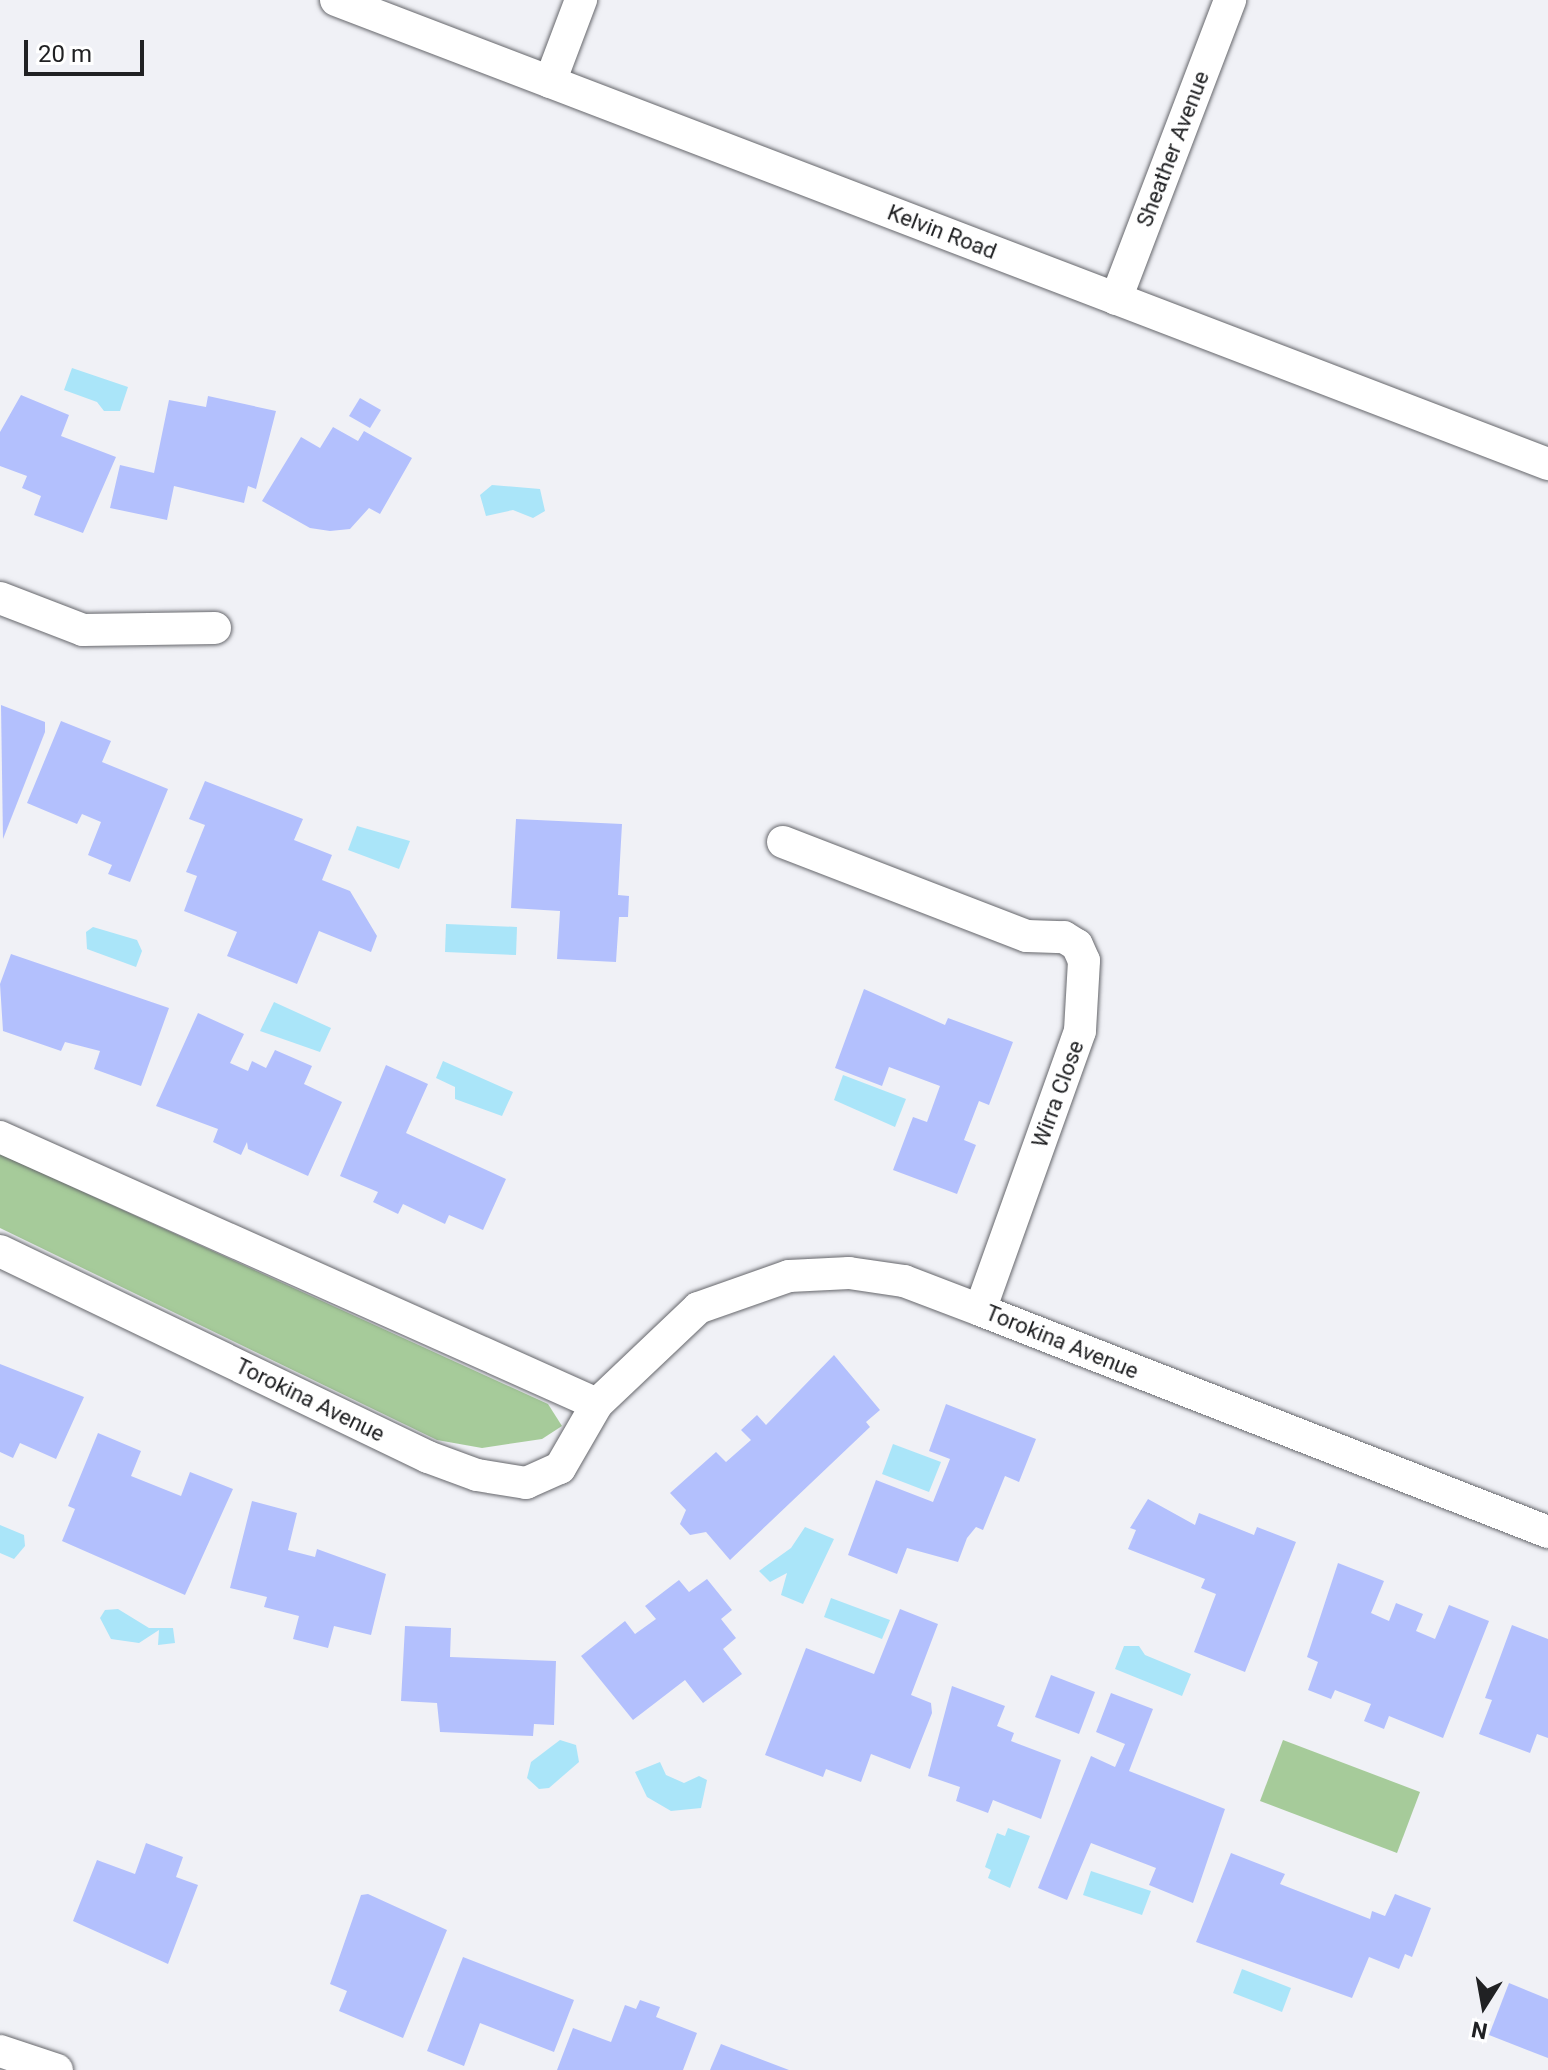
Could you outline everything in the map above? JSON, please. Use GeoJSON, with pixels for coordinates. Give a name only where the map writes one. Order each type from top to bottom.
{"type":"FeatureCollection","features":[{"type":"Feature","properties":{"kind":"street","name":"Kelvin Road"},"geometry":{"type":"LineString","coordinates":[[336,0],[1548,464]]}},
{"type":"Feature","properties":{"kind":"street"},"geometry":{"type":"LineString","coordinates":[[550,82],[581,0]]}},
{"type":"Feature","properties":{"kind":"street","name":"Sheather Avenue"},"geometry":{"type":"LineString","coordinates":[[1116,299],[1230,0]]}},
{"type":"Feature","properties":{"kind":"street"},"geometry":{"type":"LineString","coordinates":[[0,598],[83,630],[215,628]]}},
{"type":"Feature","properties":{"kind":"street","name":"Wirra Close"},"geometry":{"type":"LineString","coordinates":[[783,842],[1027,936],[1064,937],[1084,961],[1080,1031],[980,1310]]}},
{"type":"Feature","properties":{"kind":"street"},"geometry":{"type":"LineString","coordinates":[[0,1137],[597,1404]]}},
{"type":"Feature","properties":{"kind":"street","name":"Torokina Avenue"},"geometry":{"type":"LineString","coordinates":[[0,1251],[428,1457],[477,1475],[526,1483],[560,1468],[597,1404],[698,1308],[774,1279],[849,1273],[904,1281],[1548,1532]]}},
{"type":"Feature","properties":{"kind":"street"},"geometry":{"type":"LineString","coordinates":[[0,2051],[57,2070]]}},
{"type":"Feature","properties":{"kind":"green space"},"geometry":{"type":"Polygon","coordinates":[[[0,1154],[548,1404],[562,1426],[542,1439],[482,1448],[437,1440],[0,1228],[0,1154]]]}},
{"type":"Feature","properties":{"kind":"green space"},"geometry":{"type":"Polygon","coordinates":[[[1283,1740],[1420,1792],[1397,1853],[1260,1801],[1283,1740]]]}},
{"type":"Feature","properties":{"kind":"water"},"geometry":{"type":"Polygon","coordinates":[[[72,368],[128,387],[120,411],[104,411],[97,402],[64,390],[72,368]]]}},
{"type":"Feature","properties":{"kind":"water"},"geometry":{"type":"Polygon","coordinates":[[[492,485],[540,489],[545,511],[533,518],[513,510],[486,516],[480,495],[492,485]]]}},
{"type":"Feature","properties":{"kind":"water"},"geometry":{"type":"Polygon","coordinates":[[[357,826],[410,841],[399,869],[348,850],[357,826]]]}},
{"type":"Feature","properties":{"kind":"water"},"geometry":{"type":"Polygon","coordinates":[[[446,924],[517,927],[516,955],[445,952],[446,924]]]}},
{"type":"Feature","properties":{"kind":"water"},"geometry":{"type":"Polygon","coordinates":[[[93,927],[137,940],[142,951],[136,967],[87,949],[86,932],[93,927]]]}},
{"type":"Feature","properties":{"kind":"water"},"geometry":{"type":"Polygon","coordinates":[[[274,1002],[331,1028],[320,1052],[260,1031],[274,1002]]]}},
{"type":"Feature","properties":{"kind":"water"},"geometry":{"type":"Polygon","coordinates":[[[443,1061],[513,1092],[502,1116],[455,1099],[455,1087],[436,1078],[443,1061]]]}},
{"type":"Feature","properties":{"kind":"water"},"geometry":{"type":"Polygon","coordinates":[[[843,1075],[906,1099],[895,1127],[834,1100],[843,1075]]]}},
{"type":"Feature","properties":{"kind":"water"},"geometry":{"type":"Polygon","coordinates":[[[893,1444],[941,1462],[929,1492],[882,1474],[893,1444]]]}},
{"type":"Feature","properties":{"kind":"water"},"geometry":{"type":"Polygon","coordinates":[[[0,1525],[24,1535],[25,1546],[14,1559],[0,1553],[0,1525]]]}},
{"type":"Feature","properties":{"kind":"water"},"geometry":{"type":"Polygon","coordinates":[[[805,1527],[834,1539],[803,1604],[781,1595],[787,1573],[770,1582],[759,1571],[791,1548],[805,1527]]]}},
{"type":"Feature","properties":{"kind":"water"},"geometry":{"type":"Polygon","coordinates":[[[831,1598],[890,1620],[882,1639],[824,1617],[831,1598]]]}},
{"type":"Feature","properties":{"kind":"water"},"geometry":{"type":"Polygon","coordinates":[[[118,1609],[149,1628],[173,1628],[175,1643],[158,1645],[159,1630],[139,1643],[111,1639],[100,1618],[105,1610],[118,1609]]]}},
{"type":"Feature","properties":{"kind":"water"},"geometry":{"type":"Polygon","coordinates":[[[1124,1646],[1139,1646],[1145,1655],[1191,1674],[1182,1696],[1115,1669],[1124,1646]]]}},
{"type":"Feature","properties":{"kind":"water"},"geometry":{"type":"Polygon","coordinates":[[[560,1740],[576,1745],[579,1762],[549,1788],[539,1789],[527,1778],[531,1762],[560,1740]]]}},
{"type":"Feature","properties":{"kind":"water"},"geometry":{"type":"Polygon","coordinates":[[[660,1762],[666,1775],[684,1783],[699,1776],[707,1780],[701,1808],[671,1811],[647,1797],[635,1772],[660,1762]]]}},
{"type":"Feature","properties":{"kind":"water"},"geometry":{"type":"Polygon","coordinates":[[[1008,1828],[1030,1836],[1010,1888],[988,1878],[991,1870],[985,1867],[997,1833],[1005,1836],[1008,1828]]]}},
{"type":"Feature","properties":{"kind":"water"},"geometry":{"type":"Polygon","coordinates":[[[1091,1871],[1151,1891],[1142,1915],[1083,1895],[1091,1871]]]}},
{"type":"Feature","properties":{"kind":"water"},"geometry":{"type":"Polygon","coordinates":[[[1242,1969],[1291,1988],[1282,2012],[1233,1993],[1242,1969]]]}},
{"type":"Feature","properties":{"kind":"building"},"geometry":{"type":"Polygon","coordinates":[[[21,395],[69,415],[61,436],[116,457],[83,533],[34,515],[41,496],[22,488],[27,476],[0,466],[0,432],[21,395]]]}},
{"type":"Feature","properties":{"kind":"building"},"geometry":{"type":"Polygon","coordinates":[[[208,396],[276,411],[256,489],[248,486],[244,503],[174,486],[167,520],[110,508],[120,465],[154,473],[169,400],[206,407],[208,396]]]}},
{"type":"Feature","properties":{"kind":"building"},"geometry":{"type":"Polygon","coordinates":[[[360,398],[381,410],[370,428],[349,416],[360,398]]]}},
{"type":"Feature","properties":{"kind":"building"},"geometry":{"type":"Polygon","coordinates":[[[333,427],[358,441],[364,431],[412,458],[380,514],[369,508],[350,529],[330,531],[310,528],[262,501],[301,437],[320,448],[333,427]]]}},
{"type":"Feature","properties":{"kind":"building"},"geometry":{"type":"Polygon","coordinates":[[[1,705],[45,722],[45,732],[3,839],[1,705]]]}},
{"type":"Feature","properties":{"kind":"building"},"geometry":{"type":"Polygon","coordinates":[[[61,721],[111,741],[102,762],[168,789],[130,882],[108,874],[112,865],[88,855],[101,822],[82,814],[77,824],[27,803],[61,721]]]}},
{"type":"Feature","properties":{"kind":"building"},"geometry":{"type":"Polygon","coordinates":[[[205,781],[303,819],[294,840],[332,855],[322,880],[350,891],[377,936],[371,952],[319,931],[297,984],[227,956],[237,932],[184,911],[197,876],[186,872],[205,825],[189,819],[205,781]]]}},
{"type":"Feature","properties":{"kind":"building"},"geometry":{"type":"Polygon","coordinates":[[[516,819],[622,824],[618,895],[629,896],[628,917],[619,917],[616,962],[557,959],[560,911],[511,908],[516,819]]]}},
{"type":"Feature","properties":{"kind":"building"},"geometry":{"type":"Polygon","coordinates":[[[11,954],[169,1008],[141,1086],[94,1069],[100,1051],[65,1042],[61,1051],[3,1031],[0,984],[11,954]]]}},
{"type":"Feature","properties":{"kind":"building"},"geometry":{"type":"Polygon","coordinates":[[[864,989],[945,1025],[948,1018],[1013,1042],[989,1105],[979,1101],[964,1140],[976,1145],[957,1194],[893,1170],[913,1117],[927,1122],[940,1086],[889,1067],[882,1086],[835,1068],[864,989]]]}},
{"type":"Feature","properties":{"kind":"building"},"geometry":{"type":"Polygon","coordinates":[[[198,1013],[244,1034],[230,1063],[248,1071],[252,1061],[266,1068],[275,1050],[312,1066],[304,1084],[342,1102],[308,1176],[248,1149],[247,1142],[241,1155],[213,1142],[218,1129],[156,1106],[198,1013]]]}},
{"type":"Feature","properties":{"kind":"building"},"geometry":{"type":"Polygon","coordinates":[[[386,1065],[428,1084],[406,1133],[506,1179],[483,1230],[449,1215],[445,1224],[403,1204],[398,1214],[373,1202],[378,1192],[340,1176],[386,1065]]]}},
{"type":"Feature","properties":{"kind":"building"},"geometry":{"type":"Polygon","coordinates":[[[834,1355],[880,1410],[866,1422],[870,1427],[730,1560],[706,1532],[690,1535],[680,1524],[686,1510],[670,1493],[716,1452],[726,1462],[751,1440],[741,1430],[757,1415],[766,1425],[834,1355]]]}},
{"type":"Feature","properties":{"kind":"building"},"geometry":{"type":"Polygon","coordinates":[[[0,1364],[84,1397],[56,1459],[20,1443],[13,1458],[0,1452],[0,1364]]]}},
{"type":"Feature","properties":{"kind":"building"},"geometry":{"type":"Polygon","coordinates":[[[946,1404],[1036,1439],[1019,1482],[1005,1476],[983,1530],[976,1527],[967,1538],[958,1562],[907,1548],[897,1574],[848,1555],[876,1480],[933,1502],[950,1459],[929,1451],[946,1404]]]}},
{"type":"Feature","properties":{"kind":"building"},"geometry":{"type":"Polygon","coordinates":[[[98,1433],[141,1451],[131,1476],[181,1496],[190,1472],[233,1489],[185,1595],[62,1541],[75,1509],[68,1506],[98,1433]]]}},
{"type":"Feature","properties":{"kind":"building"},"geometry":{"type":"Polygon","coordinates":[[[1148,1499],[1195,1525],[1199,1513],[1254,1535],[1257,1527],[1296,1542],[1245,1672],[1194,1652],[1216,1594],[1201,1588],[1205,1579],[1128,1549],[1136,1530],[1130,1528],[1148,1499]]]}},
{"type":"Feature","properties":{"kind":"building"},"geometry":{"type":"Polygon","coordinates":[[[252,1501],[297,1513],[288,1550],[315,1557],[317,1549],[386,1574],[371,1635],[334,1626],[328,1648],[293,1639],[299,1616],[264,1607],[267,1597],[230,1588],[252,1501]]]}},
{"type":"Feature","properties":{"kind":"building"},"geometry":{"type":"Polygon","coordinates":[[[1338,1563],[1384,1581],[1371,1613],[1389,1621],[1396,1603],[1423,1614],[1416,1631],[1435,1639],[1449,1605],[1489,1621],[1443,1738],[1389,1716],[1384,1729],[1364,1721],[1371,1704],[1335,1690],[1331,1699],[1308,1690],[1318,1662],[1307,1657],[1338,1563]]]}},
{"type":"Feature","properties":{"kind":"building"},"geometry":{"type":"Polygon","coordinates":[[[707,1579],[732,1610],[721,1619],[736,1638],[723,1649],[742,1674],[703,1703],[685,1680],[633,1720],[581,1656],[625,1621],[635,1634],[656,1619],[645,1606],[679,1580],[689,1592],[707,1579]]]}},
{"type":"Feature","properties":{"kind":"building"},"geometry":{"type":"Polygon","coordinates":[[[900,1609],[938,1624],[911,1695],[931,1703],[932,1713],[910,1769],[871,1754],[861,1782],[826,1769],[823,1777],[765,1755],[806,1648],[874,1674],[900,1609]]]}},
{"type":"Feature","properties":{"kind":"building"},"geometry":{"type":"Polygon","coordinates":[[[1512,1625],[1548,1639],[1548,1738],[1537,1734],[1530,1753],[1479,1734],[1492,1700],[1485,1698],[1512,1625]]]}},
{"type":"Feature","properties":{"kind":"building"},"geometry":{"type":"Polygon","coordinates":[[[405,1626],[451,1628],[450,1657],[556,1661],[554,1725],[534,1724],[533,1736],[440,1732],[437,1703],[401,1701],[405,1626]]]}},
{"type":"Feature","properties":{"kind":"building"},"geometry":{"type":"Polygon","coordinates":[[[1051,1675],[1095,1692],[1079,1734],[1035,1717],[1051,1675]]]}},
{"type":"Feature","properties":{"kind":"building"},"geometry":{"type":"Polygon","coordinates":[[[952,1686],[1005,1706],[997,1726],[1014,1733],[1011,1741],[1061,1760],[1041,1819],[993,1800],[988,1813],[956,1801],[960,1787],[928,1776],[952,1686]]]}},
{"type":"Feature","properties":{"kind":"building"},"geometry":{"type":"Polygon","coordinates":[[[1111,1693],[1153,1709],[1129,1771],[1225,1809],[1193,1903],[1149,1885],[1156,1868],[1091,1843],[1067,1900],[1038,1888],[1091,1756],[1115,1767],[1125,1744],[1096,1732],[1111,1693]]]}},
{"type":"Feature","properties":{"kind":"building"},"geometry":{"type":"Polygon","coordinates":[[[146,1843],[183,1857],[176,1877],[198,1885],[168,1964],[73,1921],[97,1860],[135,1874],[146,1843]]]}},
{"type":"Feature","properties":{"kind":"building"},"geometry":{"type":"Polygon","coordinates":[[[1231,1853],[1285,1874],[1280,1884],[1370,1919],[1372,1911],[1385,1916],[1395,1894],[1431,1908],[1412,1957],[1405,1954],[1399,1969],[1369,1957],[1352,1998],[1196,1942],[1231,1853]]]}},
{"type":"Feature","properties":{"kind":"building"},"geometry":{"type":"Polygon","coordinates":[[[368,1894],[447,1930],[403,2038],[339,2011],[347,1991],[330,1984],[361,1895],[368,1894]]]}},
{"type":"Feature","properties":{"kind":"building"},"geometry":{"type":"Polygon","coordinates":[[[463,1957],[574,2000],[554,2052],[480,2023],[464,2066],[427,2051],[463,1957]]]}},
{"type":"Feature","properties":{"kind":"building"},"geometry":{"type":"Polygon","coordinates":[[[1509,1983],[1548,1999],[1548,2058],[1489,2035],[1509,1983]]]}},
{"type":"Feature","properties":{"kind":"building"},"geometry":{"type":"Polygon","coordinates":[[[640,2000],[660,2007],[656,2017],[697,2033],[683,2070],[557,2070],[573,2028],[611,2042],[625,2005],[636,2009],[640,2000]]]}},
{"type":"Feature","properties":{"kind":"building"},"geometry":{"type":"Polygon","coordinates":[[[721,2044],[789,2070],[710,2070],[721,2044]]]}}]}
